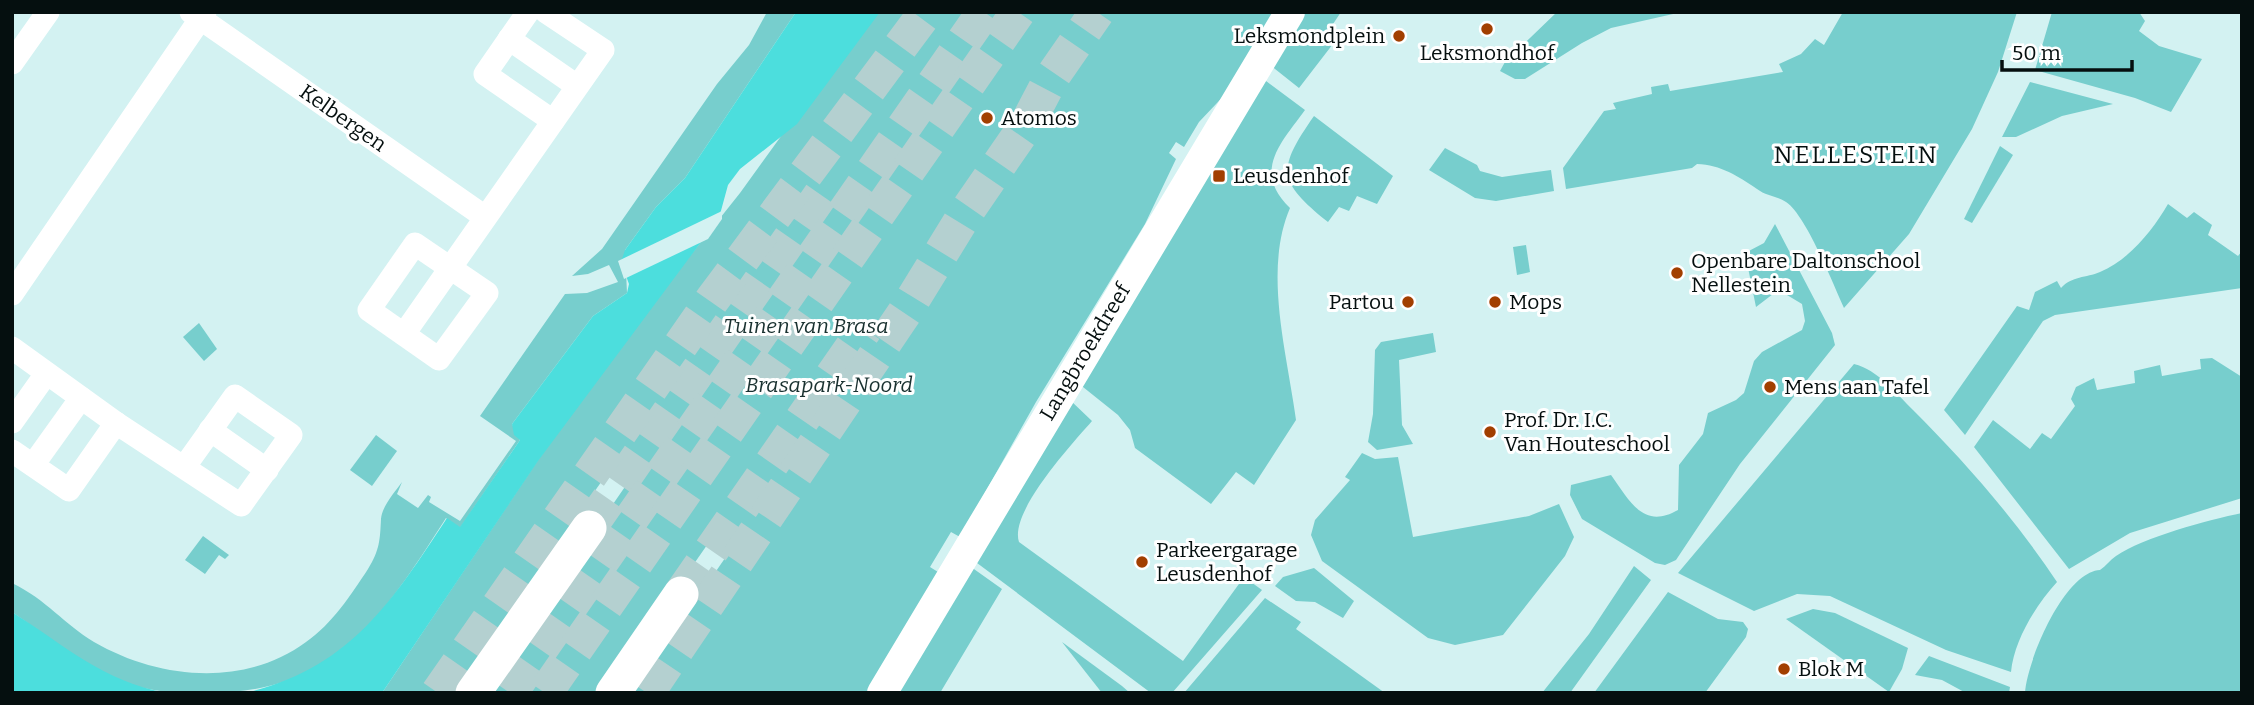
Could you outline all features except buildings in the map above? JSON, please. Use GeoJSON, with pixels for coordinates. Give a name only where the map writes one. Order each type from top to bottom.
{"type":"FeatureCollection","features":[{"type":"Feature","properties":{"kind":"highway"},"geometry":{"type":"LineString","coordinates":[[473,693],[589,528]]}},
{"type":"Feature","properties":{"kind":"highway"},"geometry":{"type":"LineString","coordinates":[[613,693],[681,594]]}},
{"type":"Feature","properties":{"kind":"main road","name":"Langbroekdreef"},"geometry":{"type":"LineString","coordinates":[[881,693],[986,522],[1064,384],[1286,19]]}},
{"type":"Feature","properties":{"kind":"street"},"geometry":{"type":"LineString","coordinates":[[12,63],[19,39],[48,12]]}},
{"type":"Feature","properties":{"kind":"street"},"geometry":{"type":"LineString","coordinates":[[528,12],[485,74],[553,121]]}},
{"type":"Feature","properties":{"kind":"street"},"geometry":{"type":"LineString","coordinates":[[404,334],[603,50],[546,12]]}},
{"type":"Feature","properties":{"kind":"street","name":"Kelbergen"},"geometry":{"type":"LineString","coordinates":[[12,294],[199,14],[485,217]]}},
{"type":"Feature","properties":{"kind":"street"},"geometry":{"type":"LineString","coordinates":[[509,39],[577,86]]}},
{"type":"Feature","properties":{"kind":"street"},"geometry":{"type":"LineString","coordinates":[[415,244],[450,267],[487,293],[439,359],[369,309],[415,244]]}},
{"type":"Feature","properties":{"kind":"street"},"geometry":{"type":"LineString","coordinates":[[12,348],[116,423],[241,505],[291,435],[235,396],[185,466]]}},
{"type":"Feature","properties":{"kind":"street"},"geometry":{"type":"LineString","coordinates":[[12,422],[46,374]]}},
{"type":"Feature","properties":{"kind":"street"},"geometry":{"type":"LineString","coordinates":[[33,466],[81,398]]}},
{"type":"Feature","properties":{"kind":"street"},"geometry":{"type":"LineString","coordinates":[[12,451],[69,491],[116,423]]}},
{"type":"Feature","properties":{"kind":"street"},"geometry":{"type":"LineString","coordinates":[[210,430],[267,470]]}},
{"type":"Feature","properties":{"kind":"green space"},"geometry":{"type":"Polygon","coordinates":[[[767,12],[796,12],[685,178],[656,207],[625,250],[627,293],[593,316],[512,424],[520,440],[460,528],[446,518],[400,587],[377,616],[351,642],[323,663],[290,679],[252,690],[166,692],[134,686],[109,675],[66,650],[12,612],[12,583],[94,642],[145,664],[201,673],[256,667],[282,657],[306,642],[324,627],[355,589],[375,556],[384,509],[402,482],[397,494],[418,508],[428,495],[431,497],[429,502],[460,521],[516,441],[480,416],[565,294],[587,293],[618,282],[609,265],[588,274],[572,276],[602,249],[717,84],[749,45],[767,12]]]}},
{"type":"Feature","properties":{"kind":"green space","name":"Brasapark-Noord"},"geometry":{"type":"Polygon","coordinates":[[[871,12],[1279,12],[1234,85],[1199,122],[1184,147],[1176,142],[1169,153],[1176,159],[1145,224],[1036,402],[960,537],[951,532],[930,567],[938,572],[950,552],[1002,589],[940,693],[632,693],[732,548],[714,535],[604,693],[483,693],[631,478],[613,465],[454,693],[382,693],[538,460],[635,325],[740,193],[871,12]]]}},
{"type":"Feature","properties":{"kind":"green space"},"geometry":{"type":"Polygon","coordinates":[[[1302,12],[1341,12],[1327,33],[1336,40],[1299,88],[1270,65],[1302,12]]]}},
{"type":"Feature","properties":{"kind":"green space"},"geometry":{"type":"Polygon","coordinates":[[[1557,12],[1682,12],[1611,28],[1525,79],[1515,79],[1500,71],[1505,62],[1557,12]]]}},
{"type":"Feature","properties":{"kind":"green space"},"geometry":{"type":"Polygon","coordinates":[[[1843,12],[2017,12],[1998,72],[1972,129],[1909,234],[1844,308],[1818,251],[1794,209],[1783,200],[1760,191],[1729,172],[1714,166],[1697,164],[1692,168],[1566,189],[1563,168],[1604,111],[1616,109],[1613,103],[1652,94],[1651,87],[1668,84],[1670,91],[1783,72],[1779,64],[1801,54],[1815,39],[1824,45],[1843,12]]]}},
{"type":"Feature","properties":{"kind":"green space"},"geometry":{"type":"Polygon","coordinates":[[[2052,12],[2139,12],[2145,21],[2139,31],[2159,46],[2202,59],[2171,112],[2135,98],[2035,70],[2052,12]]]}},
{"type":"Feature","properties":{"kind":"green space"},"geometry":{"type":"Polygon","coordinates":[[[1262,78],[1305,110],[1280,146],[1272,169],[1273,182],[1279,195],[1290,208],[1282,232],[1278,285],[1279,312],[1296,420],[1254,485],[1236,472],[1211,504],[1135,448],[1130,430],[1118,415],[1078,383],[1262,78]]]}},
{"type":"Feature","properties":{"kind":"green space"},"geometry":{"type":"Polygon","coordinates":[[[2030,82],[2113,104],[2062,116],[2016,137],[2002,137],[2030,82]]]}},
{"type":"Feature","properties":{"kind":"green space"},"geometry":{"type":"Polygon","coordinates":[[[1314,116],[1393,176],[1377,204],[1357,196],[1349,211],[1339,207],[1328,222],[1299,196],[1288,174],[1289,162],[1293,149],[1314,116]]]}},
{"type":"Feature","properties":{"kind":"green space"},"geometry":{"type":"Polygon","coordinates":[[[2000,146],[2013,155],[1972,223],[1964,219],[2000,146]]]}},
{"type":"Feature","properties":{"kind":"green space"},"geometry":{"type":"Polygon","coordinates":[[[1445,148],[1477,165],[1480,171],[1502,177],[1551,170],[1554,191],[1496,201],[1475,198],[1429,170],[1445,148]]]}},
{"type":"Feature","properties":{"kind":"green space"},"geometry":{"type":"Polygon","coordinates":[[[2168,204],[2187,218],[2194,212],[2212,225],[2208,235],[2238,256],[2242,251],[2242,288],[2055,315],[2043,321],[1965,435],[1944,410],[2017,306],[2029,310],[2035,292],[2057,281],[2061,288],[2074,279],[2111,267],[2148,234],[2168,204]]]}},
{"type":"Feature","properties":{"kind":"green space"},"geometry":{"type":"Polygon","coordinates":[[[1775,224],[1832,333],[1835,345],[1740,464],[1676,560],[1665,565],[1655,563],[1582,519],[1570,495],[1571,485],[1611,475],[1631,503],[1646,515],[1655,517],[1678,510],[1679,465],[1703,434],[1708,413],[1736,400],[1744,393],[1754,361],[1762,352],[1802,330],[1805,321],[1802,304],[1787,295],[1773,294],[1756,307],[1745,253],[1764,243],[1775,224]]]}},
{"type":"Feature","properties":{"kind":"green space"},"geometry":{"type":"Polygon","coordinates":[[[1526,245],[1530,272],[1517,275],[1513,247],[1526,245]]]}},
{"type":"Feature","properties":{"kind":"green space"},"geometry":{"type":"Polygon","coordinates":[[[199,323],[217,349],[204,361],[183,337],[199,323]]]}},
{"type":"Feature","properties":{"kind":"green space"},"geometry":{"type":"Polygon","coordinates":[[[1433,333],[1436,352],[1399,360],[1402,425],[1413,444],[1377,450],[1368,442],[1373,414],[1375,350],[1381,342],[1433,333]]]}},
{"type":"Feature","properties":{"kind":"green space"},"geometry":{"type":"Polygon","coordinates":[[[2212,358],[2242,377],[2242,498],[2130,533],[2069,569],[1974,447],[1993,420],[2030,449],[2042,433],[2051,439],[2075,406],[2071,399],[2076,387],[2094,378],[2097,390],[2135,383],[2134,371],[2160,365],[2162,376],[2201,369],[2200,359],[2212,358]]]}},
{"type":"Feature","properties":{"kind":"green space"},"geometry":{"type":"Polygon","coordinates":[[[1854,364],[1871,371],[1886,383],[1952,450],[2007,514],[2057,582],[2027,624],[2016,648],[2011,672],[1946,650],[1830,596],[1797,594],[1754,611],[1678,573],[1854,364]]]}},
{"type":"Feature","properties":{"kind":"green space"},"geometry":{"type":"Polygon","coordinates":[[[1070,400],[1092,421],[1057,461],[1032,497],[1018,529],[1019,542],[1183,661],[1244,577],[1262,590],[1172,693],[1151,693],[973,560],[1070,400]]]}},
{"type":"Feature","properties":{"kind":"green space"},"geometry":{"type":"Polygon","coordinates":[[[376,435],[397,451],[372,486],[350,470],[376,435]]]}},
{"type":"Feature","properties":{"kind":"green space"},"geometry":{"type":"Polygon","coordinates":[[[1362,453],[1375,459],[1398,457],[1413,537],[1529,516],[1559,504],[1574,537],[1565,556],[1503,635],[1455,645],[1428,638],[1322,561],[1311,535],[1315,520],[1350,480],[1345,477],[1362,453]]]}},
{"type":"Feature","properties":{"kind":"green space"},"geometry":{"type":"Polygon","coordinates":[[[2242,513],[2242,693],[2025,693],[2032,661],[2040,641],[2061,601],[2073,586],[2087,575],[2100,570],[2116,556],[2143,542],[2242,513]]]}},
{"type":"Feature","properties":{"kind":"green space"},"geometry":{"type":"Polygon","coordinates":[[[203,536],[229,555],[225,559],[219,555],[205,574],[185,560],[203,536]]]}},
{"type":"Feature","properties":{"kind":"green space"},"geometry":{"type":"Polygon","coordinates":[[[1634,566],[1651,580],[1570,693],[1542,693],[1589,634],[1634,566]]]}},
{"type":"Feature","properties":{"kind":"green space"},"geometry":{"type":"Polygon","coordinates":[[[1314,568],[1354,601],[1343,618],[1315,602],[1296,601],[1275,586],[1283,577],[1314,568]]]}},
{"type":"Feature","properties":{"kind":"green space"},"geometry":{"type":"Polygon","coordinates":[[[1668,592],[1718,619],[1743,622],[1748,629],[1746,637],[1705,693],[1594,693],[1668,592]]]}},
{"type":"Feature","properties":{"kind":"green space"},"geometry":{"type":"Polygon","coordinates":[[[1265,598],[1301,622],[1296,629],[1385,693],[1184,693],[1265,598]]]}},
{"type":"Feature","properties":{"kind":"green space"},"geometry":{"type":"Polygon","coordinates":[[[1813,609],[1835,613],[1908,648],[1902,669],[1889,692],[1786,619],[1813,609]]]}},
{"type":"Feature","properties":{"kind":"green space"},"geometry":{"type":"Polygon","coordinates":[[[1062,642],[1122,686],[1130,693],[1102,693],[1062,642]]]}},
{"type":"Feature","properties":{"kind":"green space"},"geometry":{"type":"Polygon","coordinates":[[[1929,656],[2010,687],[2009,693],[1966,693],[1942,680],[1915,675],[1929,656]]]}},
{"type":"Feature","properties":{"kind":"shaded area"},"geometry":{"type":"Polygon","coordinates":[[[796,12],[880,12],[797,124],[740,169],[728,185],[719,218],[538,461],[382,693],[245,693],[281,682],[313,667],[340,649],[386,604],[447,518],[460,527],[520,440],[514,435],[512,424],[593,316],[627,293],[629,284],[621,262],[625,250],[656,207],[685,178],[796,12]]]}},
{"type":"Feature","properties":{"kind":"shaded area"},"geometry":{"type":"Polygon","coordinates":[[[12,612],[104,671],[123,680],[167,693],[12,693],[12,612]]]}},
{"type":"Feature","properties":{"kind":"pier"},"geometry":{"type":"Polygon","coordinates":[[[722,211],[722,219],[708,239],[624,279],[618,261],[722,211]]]}},
{"type":"Feature","properties":{"kind":"tunnel"},"geometry":{"type":"LineString","coordinates":[[438,693],[712,300],[926,12]]}},
{"type":"Feature","properties":{"kind":"tunnel"},"geometry":{"type":"LineString","coordinates":[[510,693],[984,12]]}},
{"type":"Feature","properties":{"kind":"tunnel"},"geometry":{"type":"LineString","coordinates":[[545,693],[1018,12]]}},
{"type":"Feature","properties":{"kind":"tunnel"},"geometry":{"type":"LineString","coordinates":[[647,693],[905,312],[965,214],[1027,124],[1050,80],[1097,12]]}},
{"type":"Feature","properties":{"kind":"tunnel"},"geometry":{"type":"LineString","coordinates":[[589,528],[824,190]]}},
{"type":"Feature","properties":{"kind":"tunnel"},"geometry":{"type":"LineString","coordinates":[[681,594],[865,329]]}},
{"type":"Feature","properties":{"kind":"place","name":"Leksmondhof"},"geometry":{"type":"Point","coordinates":[1487,29]}},
{"type":"Feature","properties":{"kind":"place","name":"Leksmondplein"},"geometry":{"type":"Point","coordinates":[1399,36]}},
{"type":"Feature","properties":{"kind":"place","name":"Atomos"},"geometry":{"type":"Point","coordinates":[987,118]}},
{"type":"Feature","properties":{"kind":"place","name":"Leusdenhof"},"geometry":{"type":"Point","coordinates":[1219,176]}},
{"type":"Feature","properties":{"kind":"place","name":"Openbare Daltonschool Nellestein"},"geometry":{"type":"Point","coordinates":[1677,273]}},
{"type":"Feature","properties":{"kind":"place","name":"Partou"},"geometry":{"type":"Point","coordinates":[1408,302]}},
{"type":"Feature","properties":{"kind":"place","name":"Mops"},"geometry":{"type":"Point","coordinates":[1495,302]}},
{"type":"Feature","properties":{"kind":"place","name":"Mens aan Tafel"},"geometry":{"type":"Point","coordinates":[1770,387]}},
{"type":"Feature","properties":{"kind":"place","name":"Prof. Dr. I.C. Van Houteschool"},"geometry":{"type":"Point","coordinates":[1490,432]}},
{"type":"Feature","properties":{"kind":"place","name":"Parkeergarage Leusdenhof"},"geometry":{"type":"Point","coordinates":[1142,562]}},
{"type":"Feature","properties":{"kind":"place","name":"Blok M"},"geometry":{"type":"Point","coordinates":[1784,669]}},
{"type":"Feature","properties":{"kind":"district","name":"NELLESTEIN"},"geometry":{"type":"Point","coordinates":[1856,155]}},
{"type":"Feature","properties":{"kind":"park label","name":"Tuinen van Brasa"},"geometry":{"type":"Point","coordinates":[806,326]}}]}
